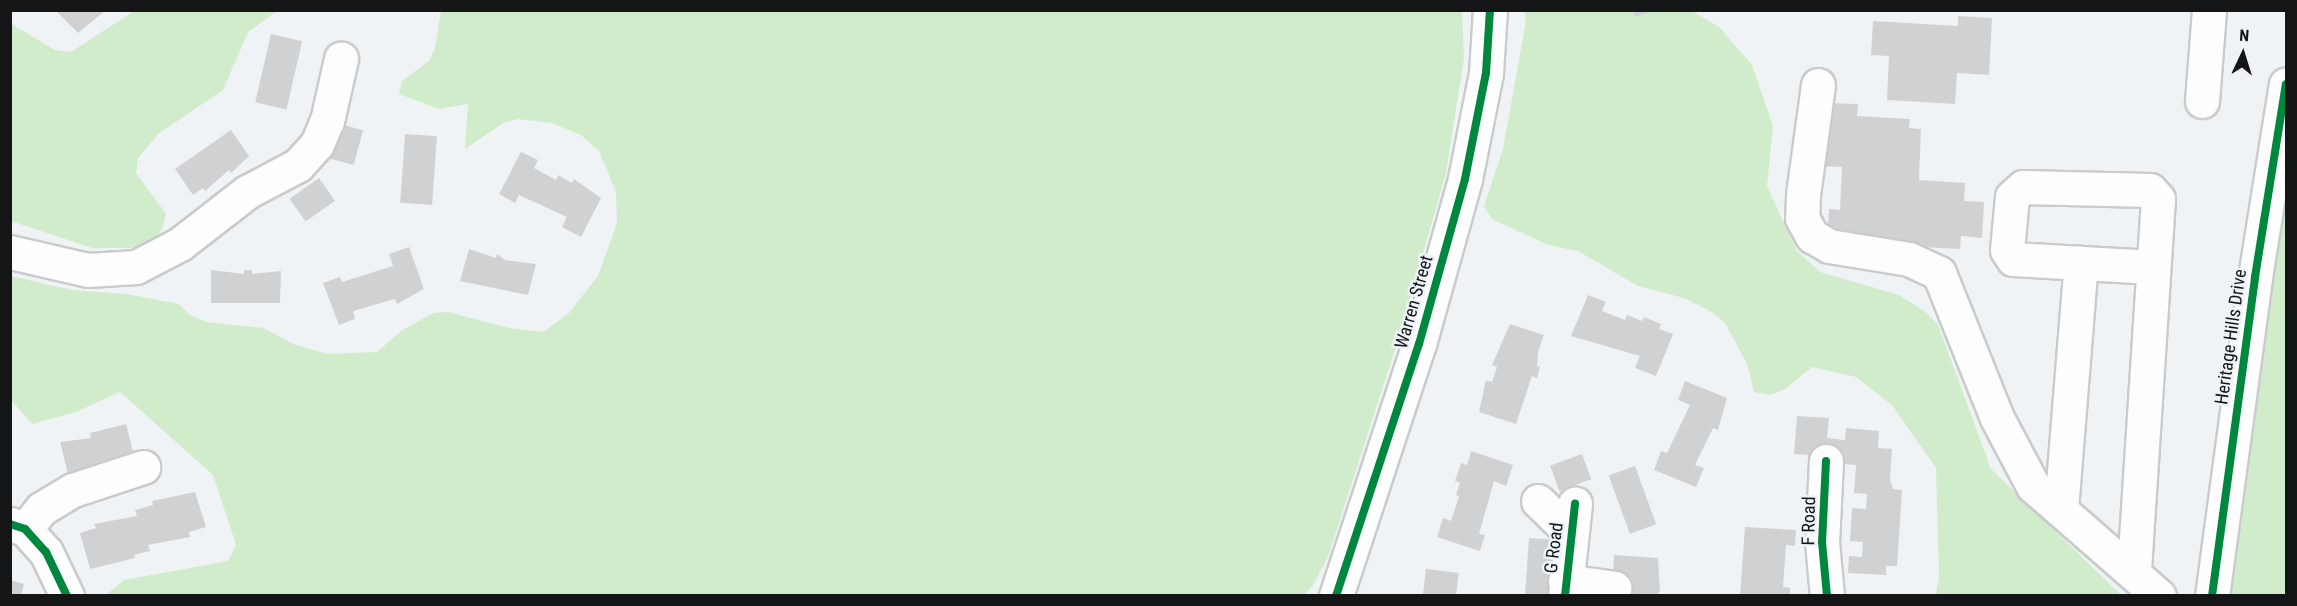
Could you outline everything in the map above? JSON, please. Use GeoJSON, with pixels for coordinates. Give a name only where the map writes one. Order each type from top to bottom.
{"type":"FeatureCollection","features":[{"type":"Feature","properties":{"kind":"street","name":"Warren Street"},"geometry":{"type":"LineString","coordinates":[[1336,596],[1415,354],[1465,179],[1486,73],[1490,10]]}},
{"type":"Feature","properties":{"kind":"street"},"geometry":{"type":"LineString","coordinates":[[2202,101],[2209,10]]}},
{"type":"Feature","properties":{"kind":"street"},"geometry":{"type":"LineString","coordinates":[[10,252],[88,270],[136,267],[180,244],[247,192],[298,165],[316,144],[327,121],[341,59]]}},
{"type":"Feature","properties":{"kind":"street","name":"Heritage Hills Drive"},"geometry":{"type":"LineString","coordinates":[[2212,596],[2254,277],[2286,84]]}},
{"type":"Feature","properties":{"kind":"street"},"geometry":{"type":"LineString","coordinates":[[1818,85],[1802,218],[1812,236],[1829,246],[1909,259],[1939,273],[1997,418],[2033,486],[2134,570],[2159,596]]}},
{"type":"Feature","properties":{"kind":"street"},"geometry":{"type":"LineString","coordinates":[[2134,570],[2158,199],[2150,190],[2023,187],[2012,197],[2007,250],[2013,259],[2153,267]]}},
{"type":"Feature","properties":{"kind":"street"},"geometry":{"type":"LineString","coordinates":[[2061,509],[2081,263]]}},
{"type":"Feature","properties":{"kind":"street"},"geometry":{"type":"LineString","coordinates":[[67,596],[46,552],[18,526],[73,490],[143,467]]}},
{"type":"Feature","properties":{"kind":"street","name":"F Road"},"geometry":{"type":"LineString","coordinates":[[1827,595],[1813,540],[1833,477]]}},
{"type":"Feature","properties":{"kind":"street","name":"G Road"},"geometry":{"type":"LineString","coordinates":[[1538,501],[1573,518],[1565,588]]}},
{"type":"Feature","properties":{"kind":"street"},"geometry":{"type":"LineString","coordinates":[[1565,588],[1616,588]]}},
{"type":"Feature","properties":{"kind":"street"},"geometry":{"type":"LineString","coordinates":[[1815,596],[1827,595]]}},
{"type":"Feature","properties":{"kind":"green space"},"geometry":{"type":"Polygon","coordinates":[[[1690,10],[1719,27],[1752,65],[1773,126],[1767,186],[1797,251],[1820,272],[1899,295],[1927,313],[1938,325],[1991,469],[2121,595],[1936,595],[1939,575],[1936,468],[1892,405],[1856,377],[1812,367],[1785,389],[1770,395],[1754,392],[1747,364],[1725,323],[1712,312],[1684,298],[1638,286],[1578,251],[1548,245],[1492,219],[1484,206],[1503,149],[1526,21],[1524,11],[1690,10]]]}},
{"type":"Feature","properties":{"kind":"green space"},"geometry":{"type":"Polygon","coordinates":[[[134,11],[277,11],[248,32],[223,90],[158,134],[138,158],[136,173],[166,214],[162,229],[153,241],[140,248],[92,248],[11,221],[10,23],[55,50],[71,52],[134,11]]]}},
{"type":"Feature","properties":{"kind":"green space"},"geometry":{"type":"Polygon","coordinates":[[[441,11],[1462,11],[1464,59],[1446,173],[1401,331],[1328,557],[1313,585],[1303,596],[106,595],[124,580],[228,561],[236,545],[213,475],[120,392],[76,412],[32,424],[11,400],[11,276],[72,290],[126,294],[179,304],[190,315],[206,322],[264,328],[293,344],[327,354],[377,352],[401,331],[433,313],[448,312],[509,328],[543,332],[569,313],[598,276],[617,223],[616,192],[599,151],[581,135],[552,123],[518,119],[503,123],[465,149],[468,104],[439,109],[399,94],[402,81],[429,61],[435,48],[441,11]]]}},
{"type":"Feature","properties":{"kind":"green space"},"geometry":{"type":"Polygon","coordinates":[[[2286,172],[2286,595],[2230,596],[2283,186],[2286,172]]]}},
{"type":"Feature","properties":{"kind":"building"},"geometry":{"type":"Polygon","coordinates":[[[55,10],[106,10],[78,33],[55,10]]]}},
{"type":"Feature","properties":{"kind":"building"},"geometry":{"type":"Polygon","coordinates":[[[1633,10],[1653,10],[1653,11],[1635,17],[1633,10]]]}},
{"type":"Feature","properties":{"kind":"building"},"geometry":{"type":"Polygon","coordinates":[[[1958,16],[1992,18],[1989,75],[1957,73],[1955,104],[1887,100],[1889,56],[1871,55],[1873,21],[1958,26],[1958,16]]]}},
{"type":"Feature","properties":{"kind":"building"},"geometry":{"type":"Polygon","coordinates":[[[271,34],[302,41],[286,109],[255,102],[271,34]]]}},
{"type":"Feature","properties":{"kind":"building"},"geometry":{"type":"Polygon","coordinates":[[[1823,103],[1858,104],[1857,116],[1910,119],[1909,128],[1921,129],[1919,180],[1965,183],[1964,201],[1984,202],[1982,238],[1961,236],[1960,249],[1827,242],[1829,209],[1840,210],[1842,167],[1820,166],[1823,103]]]}},
{"type":"Feature","properties":{"kind":"building"},"geometry":{"type":"Polygon","coordinates":[[[336,123],[363,130],[354,165],[327,158],[336,123]]]}},
{"type":"Feature","properties":{"kind":"building"},"geometry":{"type":"Polygon","coordinates":[[[231,130],[249,156],[231,173],[229,170],[205,191],[203,188],[193,195],[175,169],[231,130]]]}},
{"type":"Feature","properties":{"kind":"building"},"geometry":{"type":"Polygon","coordinates":[[[405,134],[437,136],[432,205],[400,203],[405,134]]]}},
{"type":"Feature","properties":{"kind":"building"},"geometry":{"type":"Polygon","coordinates":[[[521,152],[538,160],[534,168],[556,180],[558,175],[572,183],[574,179],[601,198],[581,237],[562,227],[567,217],[519,195],[515,203],[499,194],[521,152]]]}},
{"type":"Feature","properties":{"kind":"building"},"geometry":{"type":"Polygon","coordinates":[[[319,178],[335,201],[306,222],[290,199],[319,178]]]}},
{"type":"Feature","properties":{"kind":"building"},"geometry":{"type":"Polygon","coordinates":[[[409,247],[424,289],[397,304],[395,299],[353,311],[355,319],[339,325],[323,283],[340,277],[342,282],[393,266],[389,254],[409,247]]]}},
{"type":"Feature","properties":{"kind":"building"},"geometry":{"type":"Polygon","coordinates":[[[469,249],[496,258],[497,254],[505,260],[536,264],[528,295],[460,281],[469,249]]]}},
{"type":"Feature","properties":{"kind":"building"},"geometry":{"type":"Polygon","coordinates":[[[211,270],[244,274],[244,270],[252,270],[252,274],[281,271],[280,303],[211,303],[211,270]]]}},
{"type":"Feature","properties":{"kind":"building"},"geometry":{"type":"Polygon","coordinates":[[[1588,295],[1606,302],[1602,311],[1625,320],[1627,315],[1642,321],[1644,317],[1661,324],[1659,329],[1673,334],[1656,376],[1635,368],[1640,356],[1571,336],[1588,295]]]}},
{"type":"Feature","properties":{"kind":"building"},"geometry":{"type":"Polygon","coordinates":[[[1510,324],[1544,335],[1538,352],[1537,366],[1540,367],[1537,378],[1532,376],[1516,424],[1479,412],[1486,380],[1492,382],[1497,367],[1492,365],[1510,324]]]}},
{"type":"Feature","properties":{"kind":"building"},"geometry":{"type":"Polygon","coordinates":[[[1685,381],[1727,398],[1718,430],[1713,428],[1695,465],[1704,468],[1696,487],[1654,470],[1661,451],[1667,453],[1690,405],[1678,400],[1685,381]]]}},
{"type":"Feature","properties":{"kind":"building"},"geometry":{"type":"Polygon","coordinates":[[[1797,416],[1829,418],[1827,438],[1845,440],[1846,428],[1879,431],[1878,448],[1892,449],[1890,479],[1893,489],[1902,490],[1897,566],[1886,566],[1886,575],[1848,573],[1849,556],[1862,557],[1863,542],[1850,541],[1852,508],[1866,509],[1867,494],[1854,493],[1856,465],[1809,461],[1810,455],[1794,454],[1797,416]]]}},
{"type":"Feature","properties":{"kind":"building"},"geometry":{"type":"Polygon","coordinates":[[[126,424],[134,455],[68,474],[60,442],[91,438],[90,433],[126,424]]]}},
{"type":"Feature","properties":{"kind":"building"},"geometry":{"type":"Polygon","coordinates":[[[1471,451],[1513,465],[1506,486],[1494,481],[1479,534],[1485,535],[1480,551],[1437,537],[1443,518],[1451,521],[1459,496],[1456,495],[1460,483],[1455,481],[1461,463],[1467,465],[1471,451]]]}},
{"type":"Feature","properties":{"kind":"building"},"geometry":{"type":"Polygon","coordinates":[[[1582,454],[1591,479],[1559,491],[1550,466],[1582,454]]]}},
{"type":"Feature","properties":{"kind":"building"},"geometry":{"type":"Polygon","coordinates":[[[1635,466],[1656,524],[1630,534],[1609,476],[1635,466]]]}},
{"type":"Feature","properties":{"kind":"building"},"geometry":{"type":"Polygon","coordinates":[[[195,492],[206,527],[189,532],[190,537],[148,545],[150,551],[134,555],[135,558],[90,569],[80,533],[96,528],[94,524],[137,516],[135,510],[153,505],[152,501],[195,492]]]}},
{"type":"Feature","properties":{"kind":"building"},"geometry":{"type":"Polygon","coordinates":[[[1745,527],[1796,530],[1795,546],[1786,545],[1783,587],[1790,588],[1790,596],[1740,596],[1745,527]]]}},
{"type":"Feature","properties":{"kind":"building"},"geometry":{"type":"Polygon","coordinates":[[[1529,538],[1561,540],[1557,596],[1525,596],[1529,538]]]}},
{"type":"Feature","properties":{"kind":"building"},"geometry":{"type":"Polygon","coordinates":[[[1614,555],[1658,558],[1660,591],[1656,596],[1622,596],[1613,576],[1614,555]]]}},
{"type":"Feature","properties":{"kind":"building"},"geometry":{"type":"Polygon","coordinates":[[[1426,569],[1459,573],[1456,596],[1423,594],[1426,569]]]}},
{"type":"Feature","properties":{"kind":"building"},"geometry":{"type":"Polygon","coordinates":[[[10,580],[24,584],[21,596],[10,596],[10,580]]]}},
{"type":"Feature","properties":{"kind":"cycle path"},"geometry":{"type":"LineString","coordinates":[[1336,596],[1419,344],[1465,179],[1486,73],[1490,10]]}},
{"type":"Feature","properties":{"kind":"cycle path"},"geometry":{"type":"LineString","coordinates":[[2212,596],[2255,277],[2286,84]]}},
{"type":"Feature","properties":{"kind":"cycle path"},"geometry":{"type":"LineString","coordinates":[[1826,461],[1822,542],[1827,596]]}},
{"type":"Feature","properties":{"kind":"cycle path"},"geometry":{"type":"LineString","coordinates":[[1565,596],[1575,504]]}},
{"type":"Feature","properties":{"kind":"cycle path"},"geometry":{"type":"LineString","coordinates":[[10,524],[25,529],[46,552],[67,596]]}}]}
